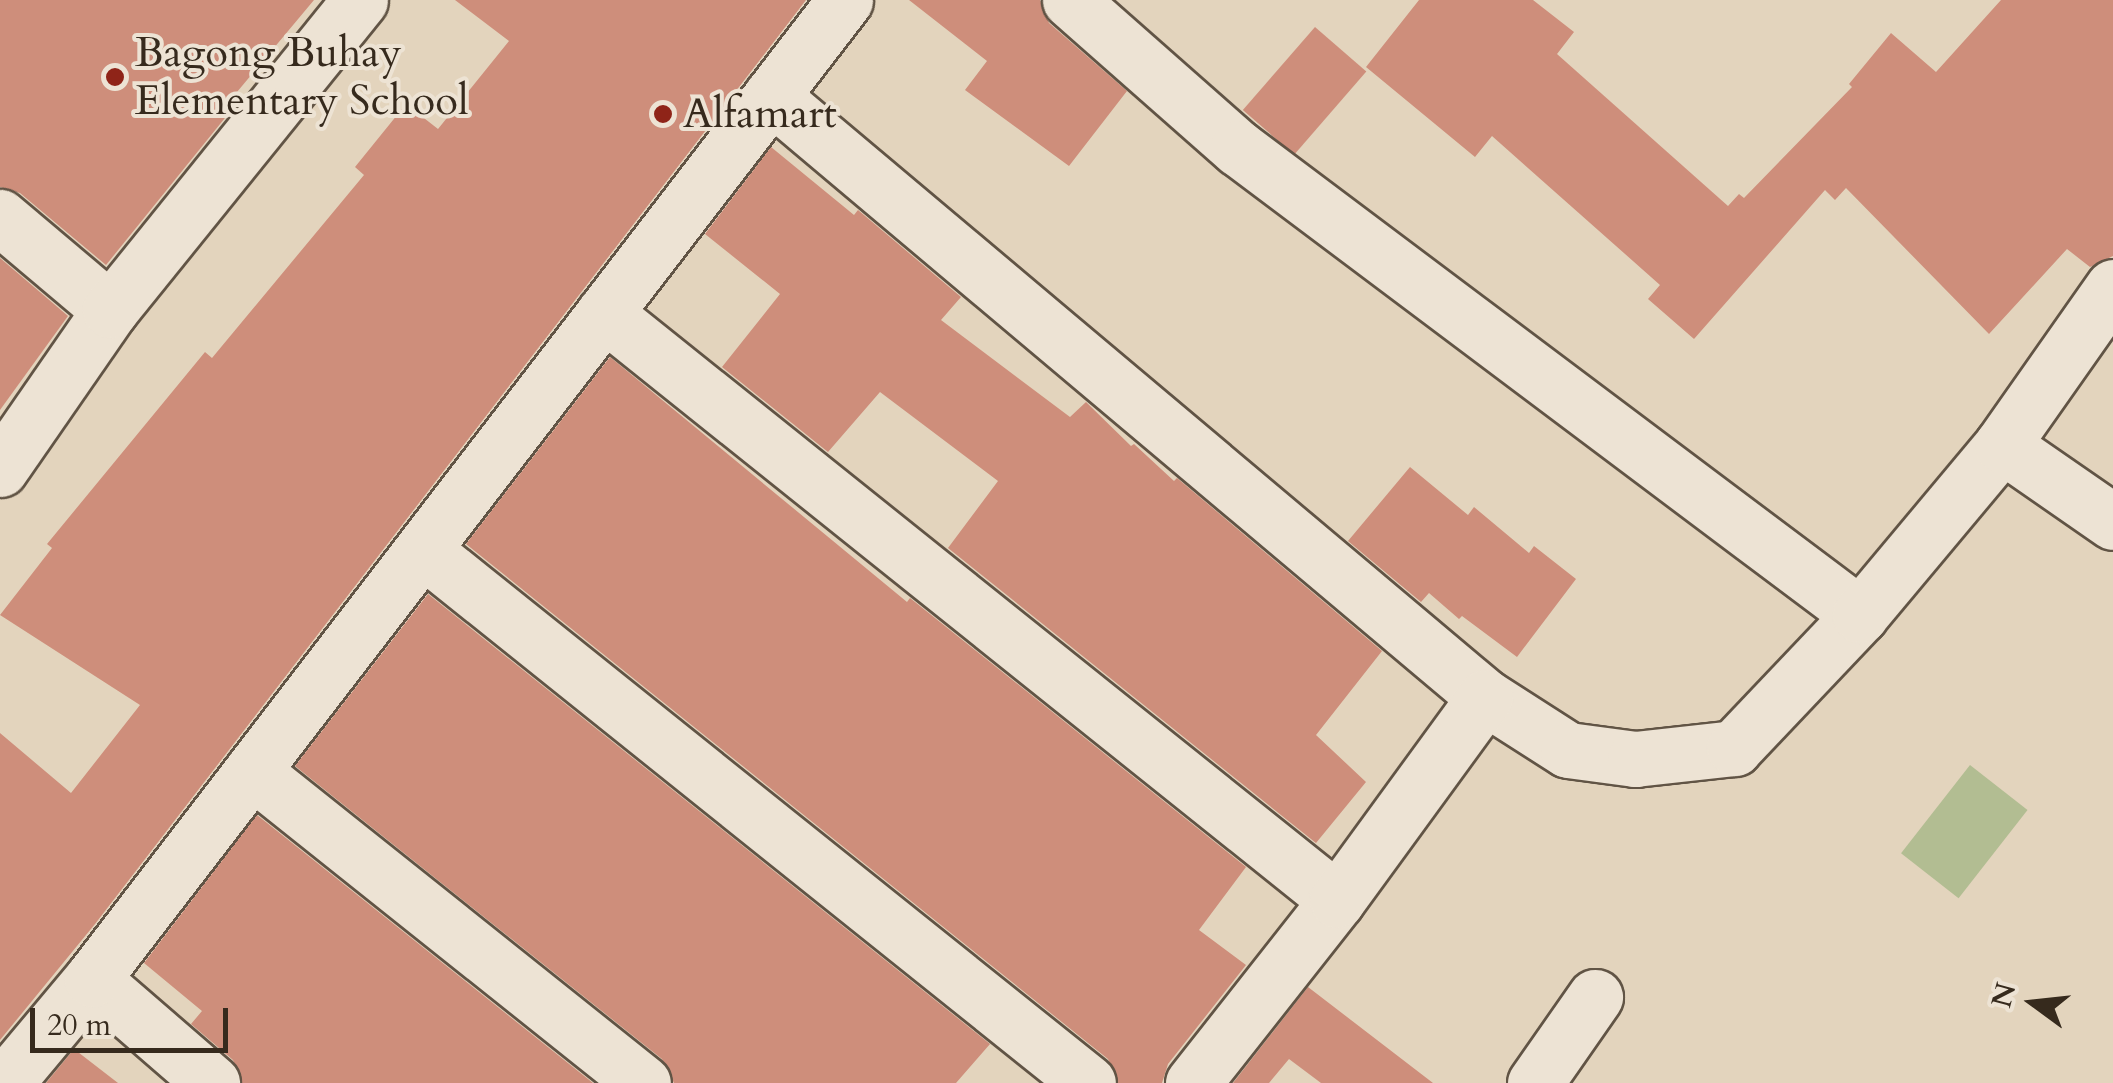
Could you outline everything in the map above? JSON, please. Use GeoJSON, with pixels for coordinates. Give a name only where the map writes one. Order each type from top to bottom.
{"type":"FeatureCollection","features":[{"type":"Feature","properties":{"kind":"street"},"geometry":{"type":"LineString","coordinates":[[0,469],[110,310],[360,0]]}},
{"type":"Feature","properties":{"kind":"street"},"geometry":{"type":"LineString","coordinates":[[5,1083],[92,979],[845,0]]}},
{"type":"Feature","properties":{"kind":"street"},"geometry":{"type":"LineString","coordinates":[[1070,0],[1238,148],[1860,615]]}},
{"type":"Feature","properties":{"kind":"street"},"geometry":{"type":"LineString","coordinates":[[771,96],[1484,697],[1568,750],[1635,760],[1734,748],[1860,615],[2002,445],[2113,287]]}},
{"type":"Feature","properties":{"kind":"street"},"geometry":{"type":"LineString","coordinates":[[0,217],[110,310]]}},
{"type":"Feature","properties":{"kind":"street"},"geometry":{"type":"LineString","coordinates":[[604,313],[1337,900]]}},
{"type":"Feature","properties":{"kind":"street"},"geometry":{"type":"LineString","coordinates":[[2002,445],[2113,522]]}},
{"type":"Feature","properties":{"kind":"street"},"geometry":{"type":"LineString","coordinates":[[423,550],[1088,1083]]}},
{"type":"Feature","properties":{"kind":"street"},"geometry":{"type":"LineString","coordinates":[[1194,1083],[1337,900],[1484,697]]}},
{"type":"Feature","properties":{"kind":"street"},"geometry":{"type":"LineString","coordinates":[[252,771],[643,1083]]}},
{"type":"Feature","properties":{"kind":"street"},"geometry":{"type":"LineString","coordinates":[[92,979],[212,1083]]}},
{"type":"Feature","properties":{"kind":"street"},"geometry":{"type":"LineString","coordinates":[[1535,1083],[1595,997]]}},
{"type":"Feature","properties":{"kind":"green space"},"geometry":{"type":"Polygon","coordinates":[[[1970,765],[2028,810],[1959,898],[1901,853],[1970,765]]]}},
{"type":"Feature","properties":{"kind":"building","name":"Bagong Buhay Elementary School"},"geometry":{"type":"Polygon","coordinates":[[[0,0],[314,0],[227,104],[233,108],[106,265],[20,193],[0,187],[0,0]]]}},
{"type":"Feature","properties":{"kind":"building"},"geometry":{"type":"Polygon","coordinates":[[[455,0],[806,0],[95,924],[0,1040],[0,733],[71,793],[140,705],[0,615],[52,548],[47,544],[205,352],[212,358],[364,175],[355,167],[406,104],[438,129],[509,41],[455,0]]]}},
{"type":"Feature","properties":{"kind":"building"},"geometry":{"type":"Polygon","coordinates":[[[909,0],[1040,0],[1049,23],[1127,91],[1069,166],[965,90],[987,61],[909,0]]]}},
{"type":"Feature","properties":{"kind":"building"},"geometry":{"type":"Polygon","coordinates":[[[1419,0],[1533,0],[1574,32],[1557,54],[1728,206],[1739,194],[1744,198],[1852,87],[1849,84],[1891,33],[1936,72],[2001,0],[2113,0],[2113,256],[2090,267],[2067,249],[1989,334],[1846,188],[1835,200],[1825,190],[1694,339],[1648,299],[1660,285],[1492,136],[1475,157],[1366,67],[1419,0]]]}},
{"type":"Feature","properties":{"kind":"building"},"geometry":{"type":"Polygon","coordinates":[[[1315,27],[1366,72],[1294,155],[1243,110],[1315,27]]]}},
{"type":"Feature","properties":{"kind":"building"},"geometry":{"type":"Polygon","coordinates":[[[771,147],[854,215],[858,210],[961,297],[941,320],[1070,417],[1086,402],[1131,446],[1134,444],[1174,481],[1177,478],[1382,651],[1316,735],[1366,782],[1316,843],[948,548],[998,481],[880,392],[828,452],[722,367],[780,294],[705,234],[771,147]]]}},
{"type":"Feature","properties":{"kind":"building"},"geometry":{"type":"Polygon","coordinates":[[[0,258],[68,316],[0,410],[0,258]]]}},
{"type":"Feature","properties":{"kind":"building"},"geometry":{"type":"Polygon","coordinates":[[[610,357],[907,602],[910,598],[1246,867],[1199,930],[1246,965],[1168,1064],[1162,1083],[1118,1083],[1108,1059],[466,544],[610,357]]]}},
{"type":"Feature","properties":{"kind":"building"},"geometry":{"type":"Polygon","coordinates":[[[1410,467],[1468,515],[1474,507],[1529,553],[1534,546],[1576,579],[1517,657],[1462,616],[1459,619],[1429,593],[1421,602],[1348,541],[1410,467]]]}},
{"type":"Feature","properties":{"kind":"building"},"geometry":{"type":"Polygon","coordinates":[[[428,594],[990,1044],[956,1083],[674,1083],[662,1059],[295,766],[428,594]]]}},
{"type":"Feature","properties":{"kind":"building"},"geometry":{"type":"Polygon","coordinates":[[[257,815],[593,1083],[242,1083],[233,1060],[191,1024],[202,1011],[144,963],[257,815]]]}},
{"type":"Feature","properties":{"kind":"building"},"geometry":{"type":"Polygon","coordinates":[[[1308,987],[1433,1083],[1321,1083],[1289,1059],[1269,1083],[1233,1083],[1308,987]]]}},
{"type":"Feature","properties":{"kind":"building"},"geometry":{"type":"Polygon","coordinates":[[[74,1049],[118,1083],[46,1083],[74,1049]]]}},
{"type":"Feature","properties":{"kind":"place","name":"Bagong Buhay Elementary School"},"geometry":{"type":"Point","coordinates":[115,77]}},
{"type":"Feature","properties":{"kind":"place","name":"Alfamart"},"geometry":{"type":"Point","coordinates":[663,114]}}]}
